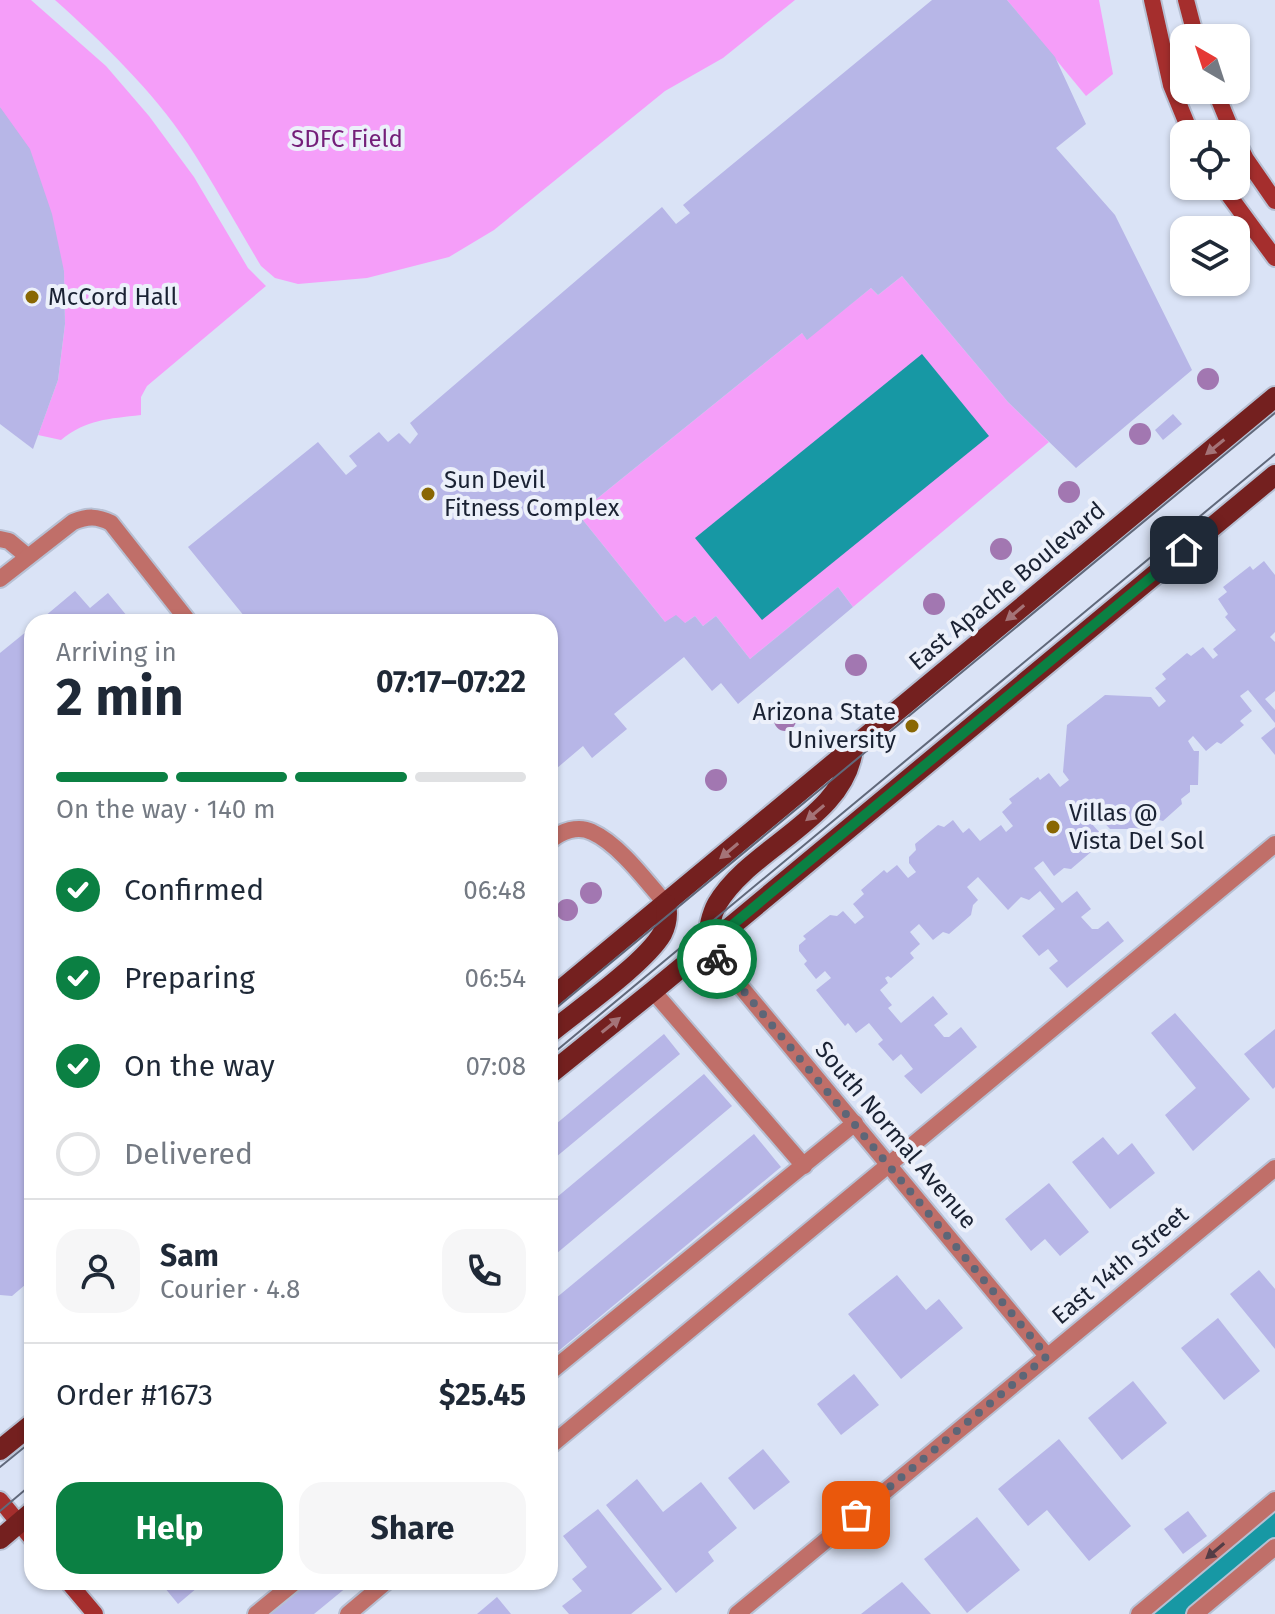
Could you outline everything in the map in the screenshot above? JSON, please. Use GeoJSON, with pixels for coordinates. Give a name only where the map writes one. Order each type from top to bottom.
{"type":"FeatureCollection","features":[{"type":"Feature","properties":{"kind":"main road","name":"East Apache Boulevard"},"geometry":{"type":"LineString","coordinates":[[558,992],[1275,397]]}},
{"type":"Feature","properties":{"kind":"main road"},"geometry":{"type":"LineString","coordinates":[[558,1068],[1275,475]]}},
{"type":"Feature","properties":{"kind":"main road"},"geometry":{"type":"LineString","coordinates":[[707,946],[709,923],[723,895],[741,875],[826,804],[852,763],[853,747]]}},
{"type":"Feature","properties":{"kind":"main road"},"geometry":{"type":"LineString","coordinates":[[558,1026],[646,954],[662,933],[668,915],[666,904]]}},
{"type":"Feature","properties":{"kind":"main road"},"geometry":{"type":"LineString","coordinates":[[0,1450],[24,1430]]}},
{"type":"Feature","properties":{"kind":"main road"},"geometry":{"type":"LineString","coordinates":[[0,1539],[24,1526]]}},
{"type":"Feature","properties":{"kind":"street"},"geometry":{"type":"LineString","coordinates":[[1152,0],[1171,85],[1185,120]]}},
{"type":"Feature","properties":{"kind":"street"},"geometry":{"type":"LineString","coordinates":[[1186,0],[1192,24]]}},
{"type":"Feature","properties":{"kind":"street"},"geometry":{"type":"LineString","coordinates":[[1250,165],[1275,201]]}},
{"type":"Feature","properties":{"kind":"street"},"geometry":{"type":"LineString","coordinates":[[1232,200],[1275,258]]}},
{"type":"Feature","properties":{"kind":"street"},"geometry":{"type":"LineString","coordinates":[[0,579],[58,532],[86,517],[99,517],[111,523],[183,614]]}},
{"type":"Feature","properties":{"kind":"street"},"geometry":{"type":"LineString","coordinates":[[0,539],[9,541],[27,556]]}},
{"type":"Feature","properties":{"kind":"street"},"geometry":{"type":"LineString","coordinates":[[558,837],[570,830],[590,831],[633,867],[666,904]]}},
{"type":"Feature","properties":{"kind":"street"},"geometry":{"type":"LineString","coordinates":[[558,1439],[1275,844]]}},
{"type":"Feature","properties":{"kind":"street","name":"South Normal Avenue"},"geometry":{"type":"LineString","coordinates":[[707,946],[1047,1356]]}},
{"type":"Feature","properties":{"kind":"street"},"geometry":{"type":"LineString","coordinates":[[653,991],[804,1166]]}},
{"type":"Feature","properties":{"kind":"street"},"geometry":{"type":"LineString","coordinates":[[558,1366],[855,1123]]}},
{"type":"Feature","properties":{"kind":"street","name":"East 14th Street"},"geometry":{"type":"LineString","coordinates":[[737,1614],[1275,1168]]}},
{"type":"Feature","properties":{"kind":"street"},"geometry":{"type":"LineString","coordinates":[[0,1500],[24,1521]]}},
{"type":"Feature","properties":{"kind":"street"},"geometry":{"type":"LineString","coordinates":[[1139,1614],[1275,1500]]}},
{"type":"Feature","properties":{"kind":"street"},"geometry":{"type":"LineString","coordinates":[[1195,1614],[1275,1547]]}},
{"type":"Feature","properties":{"kind":"street"},"geometry":{"type":"LineString","coordinates":[[75,1590],[95,1614]]}},
{"type":"Feature","properties":{"kind":"street"},"geometry":{"type":"LineString","coordinates":[[256,1614],[285,1590]]}},
{"type":"Feature","properties":{"kind":"street"},"geometry":{"type":"LineString","coordinates":[[348,1614],[376,1590]]}},
{"type":"Feature","properties":{"kind":"green space"},"geometry":{"type":"Polygon","coordinates":[[[0,0],[31,0],[106,66],[149,116],[194,177],[248,268],[266,286],[147,386],[141,397],[141,415],[89,424],[61,440],[38,435],[58,380],[65,324],[64,271],[0,107],[0,0]]]}},
{"type":"Feature","properties":{"kind":"green space","name":"SDFC Field"},"geometry":{"type":"Polygon","coordinates":[[[55,0],[795,0],[723,58],[665,91],[494,230],[449,257],[367,278],[298,284],[275,278],[261,266],[174,124],[126,68],[55,0]]]}},
{"type":"Feature","properties":{"kind":"green space"},"geometry":{"type":"Polygon","coordinates":[[[1007,0],[1099,0],[1113,74],[1086,96],[1007,0]]]}},
{"type":"Feature","properties":{"kind":"green space"},"geometry":{"type":"Polygon","coordinates":[[[902,276],[1008,402],[1049,442],[853,607],[838,587],[750,659],[716,616],[703,626],[695,616],[685,623],[665,622],[578,514],[802,333],[807,339],[871,288],[878,295],[902,276]]]}},
{"type":"Feature","properties":{"kind":"water"},"geometry":{"type":"Polygon","coordinates":[[[922,354],[989,436],[762,620],[695,538],[922,354]]]}},
{"type":"Feature","properties":{"kind":"building"},"geometry":{"type":"Polygon","coordinates":[[[932,0],[1007,0],[1055,57],[1086,124],[1056,148],[1115,215],[1192,370],[1076,468],[1008,402],[902,276],[878,295],[871,288],[807,340],[802,333],[578,514],[665,622],[676,615],[685,623],[695,616],[703,626],[716,616],[750,659],[838,587],[853,607],[738,704],[721,683],[712,691],[684,657],[614,714],[627,729],[592,758],[583,746],[558,767],[558,614],[242,614],[188,547],[318,442],[346,475],[357,466],[349,456],[379,432],[388,442],[399,433],[410,444],[418,434],[410,423],[662,207],[676,224],[690,213],[683,205],[932,0]]]}},
{"type":"Feature","properties":{"kind":"building","name":"McCord Hall"},"geometry":{"type":"Polygon","coordinates":[[[0,107],[30,149],[52,214],[64,271],[65,324],[58,380],[33,449],[0,424],[0,107]]]}},
{"type":"Feature","properties":{"kind":"building"},"geometry":{"type":"Polygon","coordinates":[[[1173,414],[1182,424],[1163,440],[1155,430],[1173,414]]]}},
{"type":"Feature","properties":{"kind":"building","name":"Villas @ Vista Del Sol"},"geometry":{"type":"Polygon","coordinates":[[[1264,561],[1275,575],[1275,632],[1270,637],[1275,642],[1275,691],[1265,699],[1275,710],[1275,723],[1248,690],[1240,696],[1252,711],[1240,721],[1244,725],[1221,744],[1217,742],[1206,751],[1193,736],[1188,741],[1194,751],[1199,751],[1198,785],[1190,785],[1190,792],[1181,799],[1182,804],[1163,821],[1156,819],[1145,829],[1110,829],[1098,816],[1091,823],[1101,834],[1091,844],[1091,852],[1071,869],[1064,868],[1054,876],[1043,861],[1034,868],[1062,903],[1077,891],[1091,909],[1081,917],[1092,929],[1098,929],[1108,921],[1124,941],[1067,988],[1049,968],[1058,961],[1048,949],[1039,956],[1022,936],[1055,909],[1040,891],[1029,900],[1021,897],[1008,910],[978,877],[967,887],[978,900],[973,905],[971,915],[949,934],[943,932],[933,940],[919,924],[910,932],[920,944],[910,953],[914,958],[891,978],[885,978],[888,983],[880,990],[892,1005],[888,1008],[901,1023],[933,996],[948,1014],[934,1025],[944,1037],[949,1037],[961,1027],[977,1047],[921,1094],[904,1076],[913,1069],[901,1054],[893,1061],[878,1044],[883,1040],[869,1023],[856,1033],[848,1023],[845,1026],[816,990],[831,978],[825,971],[816,979],[804,964],[807,961],[799,951],[799,945],[806,939],[803,936],[830,915],[837,916],[843,911],[855,924],[864,917],[853,904],[864,894],[861,890],[884,870],[887,873],[897,865],[908,878],[916,872],[909,863],[909,857],[916,850],[915,844],[938,825],[944,827],[953,820],[963,833],[969,828],[980,841],[1001,825],[1006,832],[1013,826],[1002,812],[1012,803],[1009,799],[1038,777],[1040,780],[1049,773],[1060,787],[1069,780],[1063,772],[1067,725],[1105,695],[1151,697],[1159,707],[1166,701],[1155,688],[1166,679],[1162,674],[1187,653],[1191,656],[1203,647],[1213,659],[1218,655],[1213,649],[1236,630],[1225,617],[1228,614],[1218,599],[1227,592],[1223,587],[1250,566],[1253,570],[1264,561]]]}},
{"type":"Feature","properties":{"kind":"building"},"geometry":{"type":"Polygon","coordinates":[[[75,591],[90,608],[108,593],[125,614],[48,614],[75,591]]]}},
{"type":"Feature","properties":{"kind":"building"},"geometry":{"type":"Polygon","coordinates":[[[24,634],[24,1286],[12,1296],[0,1295],[0,653],[24,634]]]}},
{"type":"Feature","properties":{"kind":"building"},"geometry":{"type":"Polygon","coordinates":[[[1275,727],[1275,755],[1261,738],[1275,727]]]}},
{"type":"Feature","properties":{"kind":"building"},"geometry":{"type":"Polygon","coordinates":[[[1175,1013],[1250,1099],[1193,1151],[1165,1115],[1196,1088],[1151,1033],[1175,1013]]]}},
{"type":"Feature","properties":{"kind":"building"},"geometry":{"type":"Polygon","coordinates":[[[1275,1029],[1275,1087],[1273,1089],[1244,1054],[1275,1029]]]}},
{"type":"Feature","properties":{"kind":"building"},"geometry":{"type":"Polygon","coordinates":[[[664,1034],[680,1054],[558,1155],[558,1122],[664,1034]]]}},
{"type":"Feature","properties":{"kind":"building"},"geometry":{"type":"Polygon","coordinates":[[[704,1074],[732,1106],[558,1252],[558,1196],[704,1074]]]}},
{"type":"Feature","properties":{"kind":"building"},"geometry":{"type":"Polygon","coordinates":[[[754,1134],[781,1167],[558,1351],[558,1296],[754,1134]]]}},
{"type":"Feature","properties":{"kind":"building"},"geometry":{"type":"Polygon","coordinates":[[[1103,1137],[1118,1155],[1132,1143],[1155,1173],[1110,1209],[1072,1162],[1103,1137]]]}},
{"type":"Feature","properties":{"kind":"building"},"geometry":{"type":"Polygon","coordinates":[[[1049,1183],[1089,1232],[1060,1256],[1045,1239],[1031,1251],[1005,1219],[1049,1183]]]}},
{"type":"Feature","properties":{"kind":"building"},"geometry":{"type":"Polygon","coordinates":[[[1259,1270],[1275,1289],[1275,1349],[1230,1294],[1259,1270]]]}},
{"type":"Feature","properties":{"kind":"building"},"geometry":{"type":"Polygon","coordinates":[[[897,1275],[926,1310],[939,1299],[963,1328],[901,1379],[848,1314],[897,1275]]]}},
{"type":"Feature","properties":{"kind":"building"},"geometry":{"type":"Polygon","coordinates":[[[1218,1318],[1260,1371],[1224,1400],[1181,1348],[1218,1318]]]}},
{"type":"Feature","properties":{"kind":"building"},"geometry":{"type":"Polygon","coordinates":[[[854,1374],[879,1405],[841,1435],[817,1404],[854,1374]]]}},
{"type":"Feature","properties":{"kind":"building"},"geometry":{"type":"Polygon","coordinates":[[[1133,1381],[1167,1423],[1122,1460],[1088,1418],[1133,1381]]]}},
{"type":"Feature","properties":{"kind":"building"},"geometry":{"type":"Polygon","coordinates":[[[1059,1439],[1131,1526],[1089,1561],[1047,1510],[1028,1526],[998,1489],[1059,1439]]]}},
{"type":"Feature","properties":{"kind":"building"},"geometry":{"type":"Polygon","coordinates":[[[763,1449],[790,1482],[754,1510],[728,1478],[763,1449]]]}},
{"type":"Feature","properties":{"kind":"building"},"geometry":{"type":"Polygon","coordinates":[[[637,1479],[663,1512],[701,1482],[737,1528],[708,1552],[714,1561],[676,1593],[606,1505],[637,1479]]]}},
{"type":"Feature","properties":{"kind":"building"},"geometry":{"type":"Polygon","coordinates":[[[598,1509],[662,1589],[631,1614],[569,1614],[562,1606],[582,1591],[572,1579],[587,1567],[563,1536],[598,1509]]]}},
{"type":"Feature","properties":{"kind":"building"},"geometry":{"type":"Polygon","coordinates":[[[1188,1511],[1207,1536],[1183,1554],[1164,1529],[1188,1511]]]}},
{"type":"Feature","properties":{"kind":"building"},"geometry":{"type":"Polygon","coordinates":[[[977,1517],[1020,1570],[967,1613],[924,1559],[977,1517]]]}},
{"type":"Feature","properties":{"kind":"building"},"geometry":{"type":"Polygon","coordinates":[[[902,1582],[931,1614],[861,1614],[902,1582]]]}},
{"type":"Feature","properties":{"kind":"building"},"geometry":{"type":"Polygon","coordinates":[[[167,1590],[195,1590],[178,1604],[167,1590]]]}},
{"type":"Feature","properties":{"kind":"building"},"geometry":{"type":"Polygon","coordinates":[[[300,1590],[343,1590],[314,1614],[271,1614],[300,1590]]]}},
{"type":"Feature","properties":{"kind":"building"},"geometry":{"type":"Polygon","coordinates":[[[497,1597],[511,1614],[477,1614],[497,1597]]]}},
{"type":"Feature","properties":{"kind":"waterway"},"geometry":{"type":"LineString","coordinates":[[1167,1614],[1275,1524]]}},
{"type":"Feature","properties":{"kind":"tram line"},"geometry":{"type":"LineString","coordinates":[[558,1006],[1275,413]]}},
{"type":"Feature","properties":{"kind":"tram line"},"geometry":{"type":"LineString","coordinates":[[558,1049],[1275,454]]}},
{"type":"Feature","properties":{"kind":"tram line"},"geometry":{"type":"LineString","coordinates":[[0,1467],[24,1448]]}},
{"type":"Feature","properties":{"kind":"tram line"},"geometry":{"type":"LineString","coordinates":[[0,1511],[24,1491]]}},
{"type":"Feature","properties":{"kind":"way so far"},"geometry":{"type":"LineString","coordinates":[[717,959],[1047,1356],[856,1515]]}},
{"type":"Feature","properties":{"kind":"place","name":"McCord Hall"},"geometry":{"type":"Point","coordinates":[32,297]}},
{"type":"Feature","properties":{"kind":"place","name":"Sun Devil Fitness Complex"},"geometry":{"type":"Point","coordinates":[428,494]}},
{"type":"Feature","properties":{"kind":"place","name":"Arizona State University"},"geometry":{"type":"Point","coordinates":[912,726]}},
{"type":"Feature","properties":{"kind":"place","name":"Villas @ Vista Del Sol"},"geometry":{"type":"Point","coordinates":[1053,827]}},
{"type":"Feature","properties":{"kind":"route"},"geometry":{"type":"LineString","coordinates":[[717,959],[707,946],[1184,550]]}}]}
